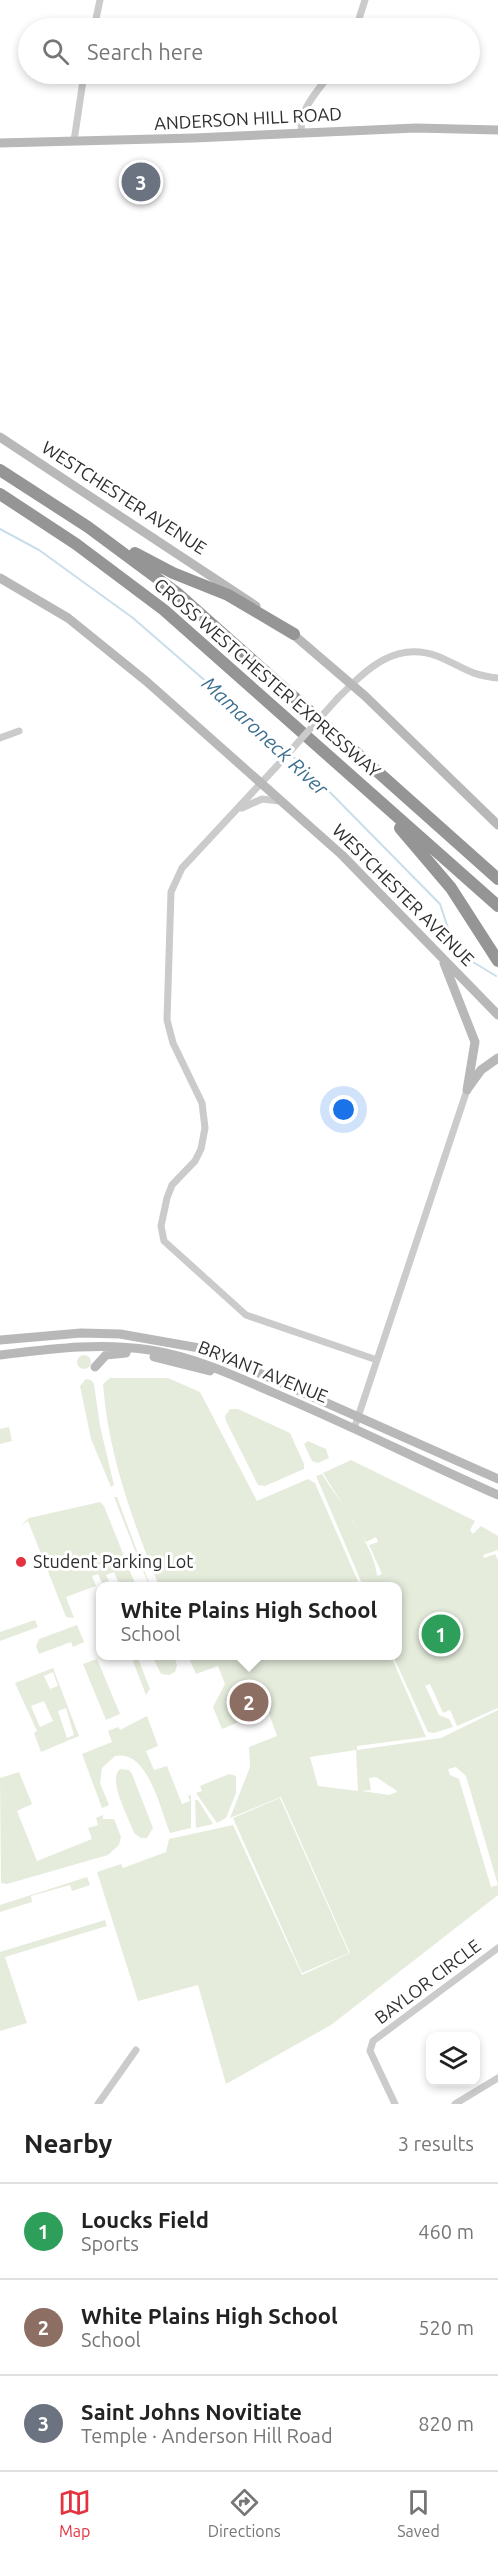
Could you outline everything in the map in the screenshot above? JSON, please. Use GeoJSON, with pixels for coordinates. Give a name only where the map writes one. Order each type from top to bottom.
{"type":"FeatureCollection","features":[{"type":"Feature","properties":{"kind":"highway","name":"CROSS WESTCHESTER EXPRESSWAY"},"geometry":{"type":"LineString","coordinates":[[0,470],[88,527],[204,616],[498,879]]}},
{"type":"Feature","properties":{"kind":"highway","name":"CROSS WESTCHESTER EXPRESSWAY"},"geometry":{"type":"LineString","coordinates":[[0,494],[68,538],[150,598],[498,906]]}},
{"type":"Feature","properties":{"kind":"highway"},"geometry":{"type":"LineString","coordinates":[[88,527],[173,573],[228,595],[294,634]]}},
{"type":"Feature","properties":{"kind":"highway"},"geometry":{"type":"LineString","coordinates":[[352,776],[441,874],[496,958]]}},
{"type":"Feature","properties":{"kind":"main road","name":"ANDERSON HILL ROAD"},"geometry":{"type":"LineString","coordinates":[[0,143],[416,128],[498,130]]}},
{"type":"Feature","properties":{"kind":"main road","name":"WESTCHESTER AVENUE"},"geometry":{"type":"LineString","coordinates":[[0,437],[212,575],[294,634],[352,684],[498,825]]}},
{"type":"Feature","properties":{"kind":"main road","name":"WESTCHESTER AVENUE"},"geometry":{"type":"LineString","coordinates":[[0,578],[56,610],[102,644],[262,783],[363,875],[498,1015]]}},
{"type":"Feature","properties":{"kind":"main road"},"geometry":{"type":"LineString","coordinates":[[435,949],[451,977],[475,1038],[475,1051],[467,1090]]}},
{"type":"Feature","properties":{"kind":"main road"},"geometry":{"type":"LineString","coordinates":[[467,1090],[484,1066],[498,1058]]}},
{"type":"Feature","properties":{"kind":"main road","name":"BRYANT AVENUE"},"geometry":{"type":"LineString","coordinates":[[0,1340],[81,1333],[120,1334],[205,1349],[498,1479]]}},
{"type":"Feature","properties":{"kind":"main road","name":"BRYANT AVENUE"},"geometry":{"type":"LineString","coordinates":[[0,1355],[83,1346],[123,1347],[177,1355],[226,1372],[496,1495]]}},
{"type":"Feature","properties":{"kind":"main road"},"geometry":{"type":"LineString","coordinates":[[95,1367],[106,1355],[117,1352],[157,1357],[204,1370],[226,1372]]}},
{"type":"Feature","properties":{"kind":"street"},"geometry":{"type":"LineString","coordinates":[[96,18],[100,0]]}},
{"type":"Feature","properties":{"kind":"street"},"geometry":{"type":"LineString","coordinates":[[359,18],[365,0]]}},
{"type":"Feature","properties":{"kind":"street"},"geometry":{"type":"LineString","coordinates":[[74,141],[83,84]]}},
{"type":"Feature","properties":{"kind":"street"},"geometry":{"type":"LineString","coordinates":[[302,133],[300,124],[304,114],[324,84]]}},
{"type":"Feature","properties":{"kind":"street"},"geometry":{"type":"LineString","coordinates":[[377,1360],[246,1315],[164,1241],[161,1232],[167,1197],[172,1185],[195,1161],[201,1149],[205,1128],[202,1103],[173,1043],[167,1020],[171,892],[182,868],[337,699],[382,660],[407,652],[438,657],[468,673],[498,678]]}},
{"type":"Feature","properties":{"kind":"street"},"geometry":{"type":"LineString","coordinates":[[0,738],[19,731]]}},
{"type":"Feature","properties":{"kind":"street"},"geometry":{"type":"LineString","coordinates":[[237,810],[262,799],[283,802]]}},
{"type":"Feature","properties":{"kind":"street"},"geometry":{"type":"LineString","coordinates":[[354,1429],[467,1090]]}},
{"type":"Feature","properties":{"kind":"street","name":"BAYLOR CIRCLE"},"geometry":{"type":"LineString","coordinates":[[395,2104],[370,2050],[373,2041],[498,1948]]}},
{"type":"Feature","properties":{"kind":"street"},"geometry":{"type":"LineString","coordinates":[[98,2104],[136,2050]]}},
{"type":"Feature","properties":{"kind":"street"},"geometry":{"type":"LineString","coordinates":[[456,2104],[498,2078]]}},
{"type":"Feature","properties":{"kind":"green space"},"geometry":{"type":"Polygon","coordinates":[[[81,1355],[87,1355],[91,1362],[87,1369],[81,1369],[77,1365],[77,1359],[81,1355]]]}},
{"type":"Feature","properties":{"kind":"green space"},"geometry":{"type":"Polygon","coordinates":[[[110,1378],[168,1378],[200,1392],[257,1501],[308,1479],[315,1483],[358,1582],[157,1582],[131,1512],[116,1462],[103,1384],[110,1378]]]}},
{"type":"Feature","properties":{"kind":"green space"},"geometry":{"type":"Polygon","coordinates":[[[86,1379],[91,1380],[94,1384],[100,1426],[114,1485],[111,1487],[91,1439],[80,1386],[86,1379]]]}},
{"type":"Feature","properties":{"kind":"green space"},"geometry":{"type":"Polygon","coordinates":[[[230,1409],[238,1409],[290,1433],[304,1464],[304,1469],[265,1486],[258,1485],[226,1421],[225,1416],[230,1409]]]}},
{"type":"Feature","properties":{"kind":"green space"},"geometry":{"type":"Polygon","coordinates":[[[9,1427],[12,1441],[0,1444],[0,1429],[9,1427]]]}},
{"type":"Feature","properties":{"kind":"green space"},"geometry":{"type":"Polygon","coordinates":[[[308,1441],[326,1449],[329,1458],[318,1463],[312,1461],[304,1444],[308,1441]]]}},
{"type":"Feature","properties":{"kind":"green space"},"geometry":{"type":"Polygon","coordinates":[[[351,1460],[475,1521],[470,1530],[473,1534],[481,1526],[498,1536],[498,1550],[483,1555],[484,1558],[495,1554],[498,1560],[498,1708],[457,1726],[450,1710],[443,1713],[430,1684],[425,1686],[439,1715],[449,1719],[453,1727],[434,1733],[428,1732],[395,1660],[402,1660],[402,1582],[361,1582],[316,1476],[322,1474],[347,1511],[323,1473],[351,1460]],[[360,1532],[370,1551],[377,1576],[382,1574],[369,1545],[378,1542],[376,1537],[366,1542],[360,1532]]]}},
{"type":"Feature","properties":{"kind":"green space"},"geometry":{"type":"Polygon","coordinates":[[[114,1497],[117,1497],[147,1582],[114,1497]]]}},
{"type":"Feature","properties":{"kind":"green space"},"geometry":{"type":"Polygon","coordinates":[[[100,1502],[104,1506],[134,1582],[118,1582],[114,1572],[106,1575],[109,1581],[106,1582],[102,1582],[98,1574],[92,1576],[96,1586],[66,1597],[74,1618],[66,1617],[28,1521],[20,1526],[29,1518],[100,1502]]]}},
{"type":"Feature","properties":{"kind":"green space"},"geometry":{"type":"Polygon","coordinates":[[[35,1620],[38,1627],[0,1641],[0,1632],[35,1620]]]}},
{"type":"Feature","properties":{"kind":"green space"},"geometry":{"type":"Polygon","coordinates":[[[77,1625],[84,1642],[73,1647],[71,1642],[39,1654],[36,1646],[39,1639],[77,1625]]]}},
{"type":"Feature","properties":{"kind":"green space"},"geometry":{"type":"Polygon","coordinates":[[[97,1660],[120,1714],[106,1720],[83,1664],[97,1660]]]}},
{"type":"Feature","properties":{"kind":"green space"},"geometry":{"type":"Polygon","coordinates":[[[133,1660],[139,1660],[150,1689],[146,1695],[133,1660]]]}},
{"type":"Feature","properties":{"kind":"green space"},"geometry":{"type":"Polygon","coordinates":[[[154,1660],[175,1660],[177,1665],[175,1672],[169,1675],[161,1674],[154,1660]]]}},
{"type":"Feature","properties":{"kind":"green space"},"geometry":{"type":"Polygon","coordinates":[[[190,1660],[393,1660],[426,1737],[357,1746],[357,1750],[441,1738],[498,1710],[498,1885],[498,1895],[331,2025],[226,2084],[198,1985],[138,2001],[97,1872],[121,1864],[123,1868],[166,1852],[169,1839],[233,1825],[302,1975],[350,1953],[281,1797],[230,1818],[250,1767],[249,1747],[277,1736],[262,1695],[233,1706],[239,1722],[222,1729],[213,1707],[225,1684],[218,1666],[196,1674],[190,1660]],[[356,1750],[310,1757],[318,1786],[358,1791],[356,1750]],[[456,1767],[448,1769],[450,1775],[459,1779],[491,1887],[498,1885],[466,1776],[456,1767]],[[376,1777],[369,1778],[371,1790],[362,1791],[389,1795],[397,1791],[376,1777]]]}},
{"type":"Feature","properties":{"kind":"green space"},"geometry":{"type":"Polygon","coordinates":[[[53,1668],[79,1736],[41,1752],[34,1733],[37,1731],[15,1683],[53,1668]],[[53,1672],[44,1676],[50,1689],[58,1686],[53,1672]],[[44,1701],[31,1706],[40,1727],[53,1721],[44,1701]],[[66,1708],[58,1711],[67,1738],[74,1735],[66,1708]]]}},
{"type":"Feature","properties":{"kind":"green space"},"geometry":{"type":"Polygon","coordinates":[[[147,1716],[158,1746],[146,1751],[154,1770],[167,1766],[182,1804],[190,1801],[188,1796],[191,1795],[191,1828],[170,1833],[151,1783],[136,1762],[126,1756],[115,1756],[102,1768],[100,1783],[109,1805],[102,1808],[82,1754],[112,1742],[108,1731],[118,1727],[120,1730],[147,1716]]]}},
{"type":"Feature","properties":{"kind":"green space"},"geometry":{"type":"Polygon","coordinates":[[[120,1769],[129,1770],[132,1774],[153,1828],[147,1838],[141,1838],[134,1833],[124,1809],[116,1782],[120,1769]]]}},
{"type":"Feature","properties":{"kind":"green space"},"geometry":{"type":"Polygon","coordinates":[[[19,1772],[32,1804],[17,1811],[37,1861],[92,1839],[88,1828],[98,1825],[96,1818],[103,1815],[103,1819],[114,1819],[121,1837],[119,1845],[108,1855],[7,1884],[1,1883],[0,1778],[19,1772]]]}},
{"type":"Feature","properties":{"kind":"green space"},"geometry":{"type":"Polygon","coordinates":[[[229,1774],[236,1776],[236,1793],[226,1818],[217,1823],[196,1793],[202,1791],[200,1786],[229,1774]]]}},
{"type":"Feature","properties":{"kind":"green space"},"geometry":{"type":"Polygon","coordinates":[[[280,1798],[349,1953],[302,1973],[233,1818],[280,1798]]]}},
{"type":"Feature","properties":{"kind":"green space"},"geometry":{"type":"Polygon","coordinates":[[[195,1800],[198,1800],[213,1824],[196,1828],[195,1800]]]}},
{"type":"Feature","properties":{"kind":"green space"},"geometry":{"type":"Polygon","coordinates":[[[87,1877],[90,1885],[72,1891],[70,1885],[31,1896],[32,1902],[0,1912],[0,1905],[87,1877]]]}},
{"type":"Feature","properties":{"kind":"green space"},"geometry":{"type":"Polygon","coordinates":[[[105,1920],[107,1926],[5,1957],[27,2023],[0,2031],[0,1952],[105,1920]]]}},
{"type":"Feature","properties":{"kind":"waterway","name":"Mamaroneck River"},"geometry":{"type":"LineString","coordinates":[[0,529],[39,550],[133,618],[309,771],[440,904],[449,931],[468,959],[496,976]]}},
{"type":"Feature","properties":{"kind":"place","name":"Saint Johns Novitiate"},"geometry":{"type":"Point","coordinates":[141,182]}},
{"type":"Feature","properties":{"kind":"place","name":"Student Parking Lot"},"geometry":{"type":"Point","coordinates":[21,1562]}},
{"type":"Feature","properties":{"kind":"place","name":"Loucks Field"},"geometry":{"type":"Point","coordinates":[441,1634]}},
{"type":"Feature","properties":{"kind":"place","name":"White Plains High School"},"geometry":{"type":"Point","coordinates":[249,1702]}}]}
